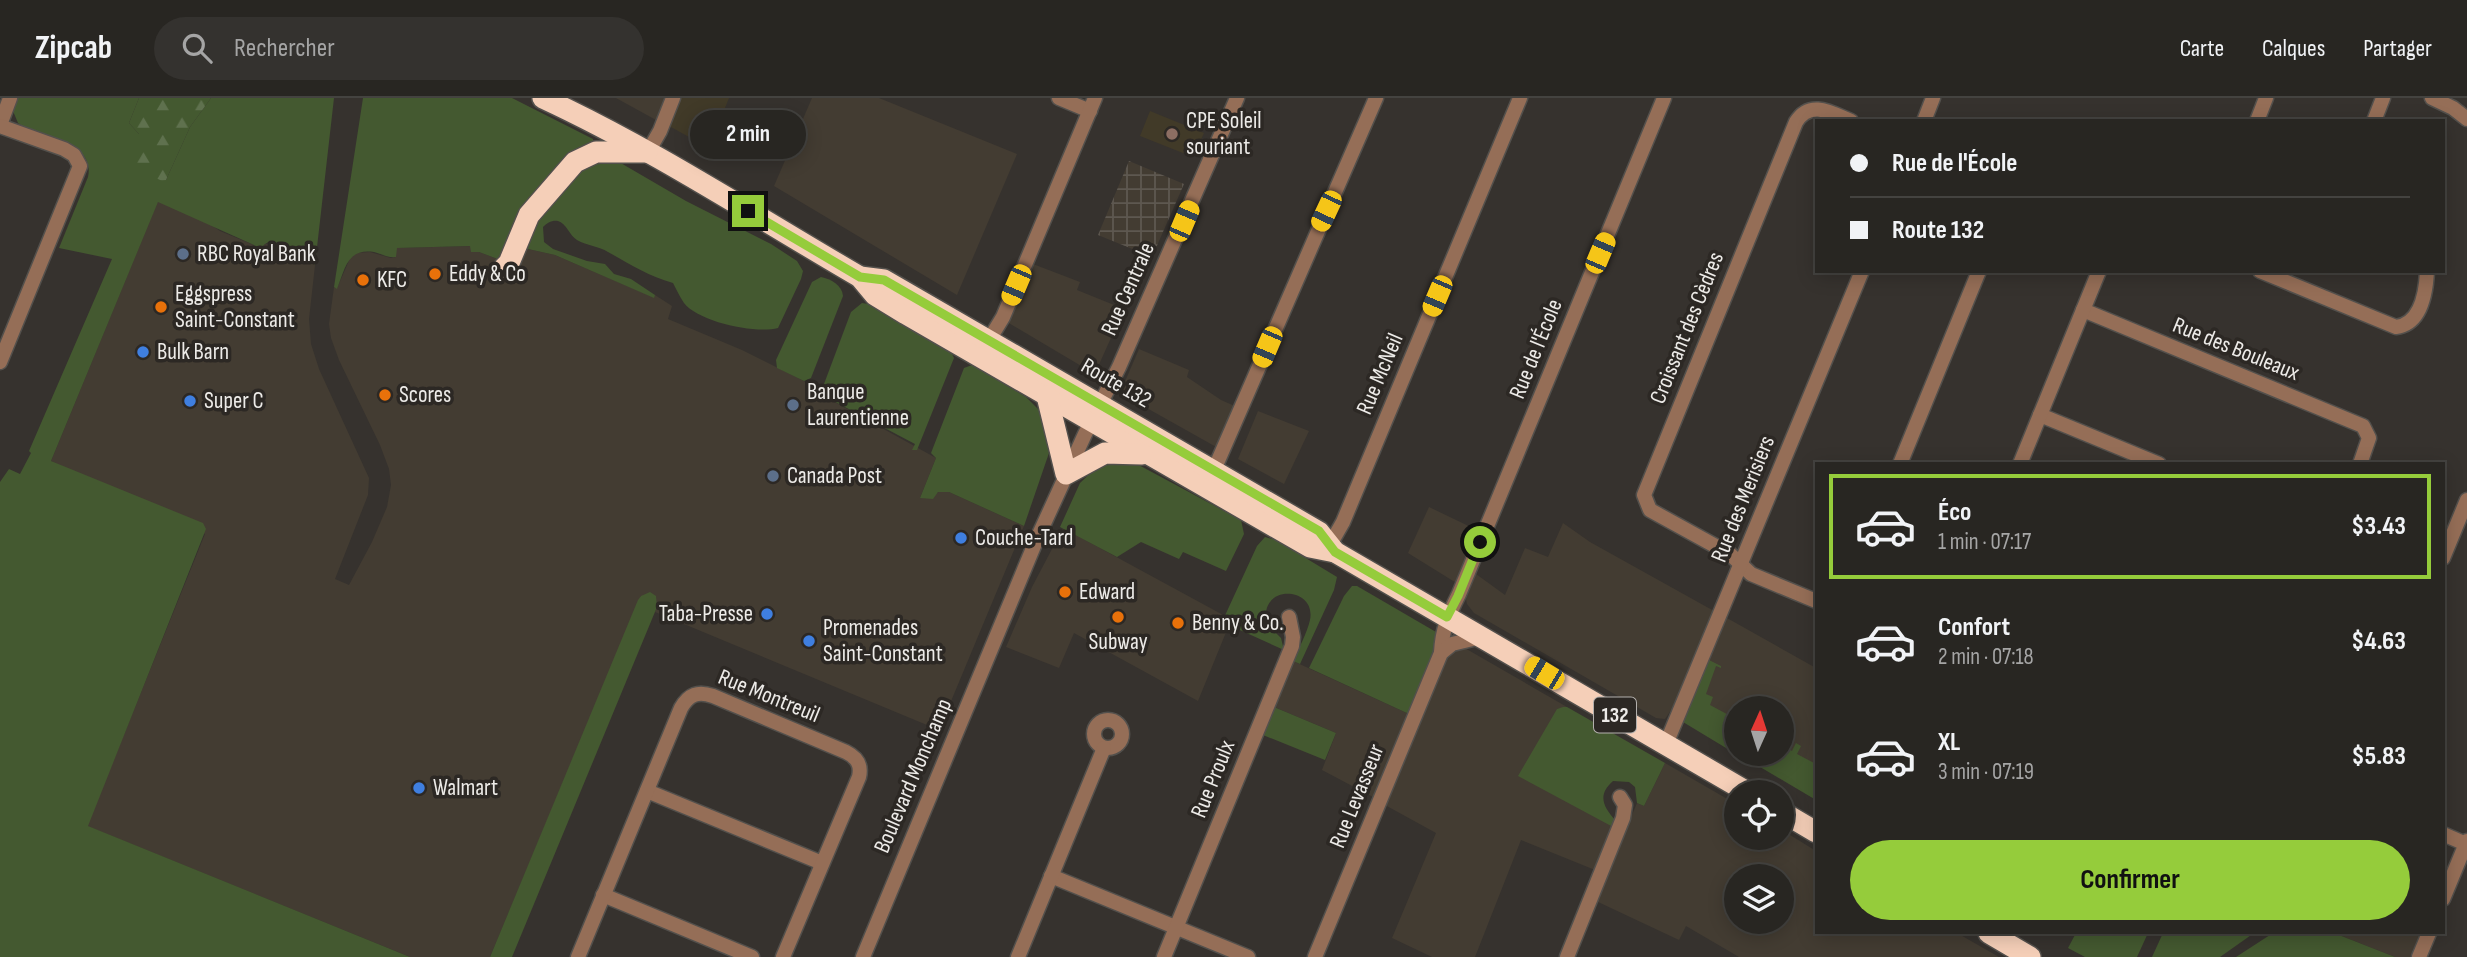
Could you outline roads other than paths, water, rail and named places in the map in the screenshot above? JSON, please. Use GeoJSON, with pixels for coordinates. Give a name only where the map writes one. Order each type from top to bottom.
{"type":"FeatureCollection","features":[{"type":"Feature","properties":{"kind":"highway","name":"Route 132"},"geometry":{"type":"LineString","coordinates":[[543,98],[608,128],[860,277],[875,295],[1047,396],[1096,412],[1214,470],[1319,531],[1331,549]]}},
{"type":"Feature","properties":{"kind":"highway","name":"132"},"geometry":{"type":"LineString","coordinates":[[562,98],[608,128]]}},
{"type":"Feature","properties":{"kind":"highway"},"geometry":{"type":"LineString","coordinates":[[504,268],[509,263],[529,215],[575,162],[585,155],[603,151],[648,152]]}},
{"type":"Feature","properties":{"kind":"highway","name":"Route 132"},"geometry":{"type":"LineString","coordinates":[[860,277],[884,280],[989,340],[1096,412],[1148,454],[1310,547],[1331,549],[1727,780]]}},
{"type":"Feature","properties":{"kind":"highway"},"geometry":{"type":"LineString","coordinates":[[1047,396],[1066,474],[1105,453],[1148,454]]}},
{"type":"Feature","properties":{"kind":"highway"},"geometry":{"type":"LineString","coordinates":[[1794,819],[1815,831]]}},
{"type":"Feature","properties":{"kind":"highway"},"geometry":{"type":"LineString","coordinates":[[1991,934],[2031,957]]}},
{"type":"Feature","properties":{"kind":"street"},"geometry":{"type":"LineString","coordinates":[[0,362],[80,166],[74,155],[64,149],[0,125],[10,98]]}},
{"type":"Feature","properties":{"kind":"street"},"geometry":{"type":"LineString","coordinates":[[648,152],[673,98]]}},
{"type":"Feature","properties":{"kind":"street"},"geometry":{"type":"LineString","coordinates":[[989,340],[1003,317],[1093,104],[1059,98]]}},
{"type":"Feature","properties":{"kind":"street","name":"Rue Centrale"},"geometry":{"type":"LineString","coordinates":[[1096,412],[1119,367],[1237,98]]}},
{"type":"Feature","properties":{"kind":"street"},"geometry":{"type":"LineString","coordinates":[[1214,470],[1376,98]]}},
{"type":"Feature","properties":{"kind":"street","name":"Rue McNeil"},"geometry":{"type":"LineString","coordinates":[[1331,549],[1520,98]]}},
{"type":"Feature","properties":{"kind":"street","name":"Rue de l'École"},"geometry":{"type":"LineString","coordinates":[[1447,617],[1664,98]]}},
{"type":"Feature","properties":{"kind":"street"},"geometry":{"type":"LineString","coordinates":[[1925,119],[1933,98]]}},
{"type":"Feature","properties":{"kind":"street"},"geometry":{"type":"LineString","coordinates":[[2258,119],[2266,98]]}},
{"type":"Feature","properties":{"kind":"street"},"geometry":{"type":"LineString","coordinates":[[2375,119],[2383,98]]}},
{"type":"Feature","properties":{"kind":"street"},"geometry":{"type":"LineString","coordinates":[[2432,98],[2453,108],[2467,119]]}},
{"type":"Feature","properties":{"kind":"street","name":"Croissant des Cèdres"},"geometry":{"type":"LineString","coordinates":[[1741,566],[1730,554],[1656,514],[1647,505],[1644,495],[1796,122],[1806,111],[1819,108],[1846,119]]}},
{"type":"Feature","properties":{"kind":"street","name":"Rue des Merisiers"},"geometry":{"type":"LineString","coordinates":[[1666,744],[1861,273]]}},
{"type":"Feature","properties":{"kind":"street"},"geometry":{"type":"LineString","coordinates":[[1901,462],[1978,273]]}},
{"type":"Feature","properties":{"kind":"street"},"geometry":{"type":"LineString","coordinates":[[2021,462],[2098,273]]}},
{"type":"Feature","properties":{"kind":"street"},"geometry":{"type":"LineString","coordinates":[[2265,273],[2396,327],[2410,323],[2416,314],[2425,291],[2427,273]]}},
{"type":"Feature","properties":{"kind":"street","name":"Rue des Bouleaux"},"geometry":{"type":"LineString","coordinates":[[2083,310],[2358,424],[2368,434],[2368,444],[2361,462]]}},
{"type":"Feature","properties":{"kind":"street","name":"Boulevard Monchamp"},"geometry":{"type":"LineString","coordinates":[[863,957],[1066,474],[1096,412]]}},
{"type":"Feature","properties":{"kind":"street"},"geometry":{"type":"LineString","coordinates":[[2040,415],[2154,462]]}},
{"type":"Feature","properties":{"kind":"street"},"geometry":{"type":"LineString","coordinates":[[2445,553],[2467,500]]}},
{"type":"Feature","properties":{"kind":"street"},"geometry":{"type":"LineString","coordinates":[[1741,566],[1756,576],[1815,601]]}},
{"type":"Feature","properties":{"kind":"street","name":"Rue Proulx"},"geometry":{"type":"LineString","coordinates":[[1164,957],[1292,646],[1289,617]]}},
{"type":"Feature","properties":{"kind":"street","name":"Rue Levasseur"},"geometry":{"type":"LineString","coordinates":[[1315,957],[1441,653],[1442,634],[1447,617]]}},
{"type":"Feature","properties":{"kind":"street"},"geometry":{"type":"LineString","coordinates":[[1441,653],[1452,644],[1481,636]]}},
{"type":"Feature","properties":{"kind":"street","name":"Rue Montreuil"},"geometry":{"type":"LineString","coordinates":[[578,957],[685,701],[699,693],[725,701],[846,752],[858,762],[859,777],[783,957]]}},
{"type":"Feature","properties":{"kind":"street"},"geometry":{"type":"LineString","coordinates":[[1017,957],[1104,748]]}},
{"type":"Feature","properties":{"kind":"street"},"geometry":{"type":"LineString","coordinates":[[647,791],[822,863]]}},
{"type":"Feature","properties":{"kind":"street"},"geometry":{"type":"LineString","coordinates":[[1567,957],[1623,818],[1625,805],[1620,797]]}},
{"type":"Feature","properties":{"kind":"street"},"geometry":{"type":"LineString","coordinates":[[2445,835],[2466,843],[2445,894]]}},
{"type":"Feature","properties":{"kind":"street"},"geometry":{"type":"LineString","coordinates":[[1051,876],[1248,957]]}},
{"type":"Feature","properties":{"kind":"street"},"geometry":{"type":"LineString","coordinates":[[603,895],[752,957]]}},
{"type":"Feature","properties":{"kind":"street"},"geometry":{"type":"LineString","coordinates":[[2419,957],[2429,934]]}},
{"type":"Feature","properties":{"kind":"place","name":"CPE Soleil souriant"},"geometry":{"type":"Point","coordinates":[1172,134]}},
{"type":"Feature","properties":{"kind":"place","name":"RBC Royal Bank"},"geometry":{"type":"Point","coordinates":[183,254]}},
{"type":"Feature","properties":{"kind":"place","name":"Eddy & Co"},"geometry":{"type":"Point","coordinates":[435,274]}},
{"type":"Feature","properties":{"kind":"place","name":"KFC"},"geometry":{"type":"Point","coordinates":[363,280]}},
{"type":"Feature","properties":{"kind":"place","name":"Eggspress Saint-Constant"},"geometry":{"type":"Point","coordinates":[161,307]}},
{"type":"Feature","properties":{"kind":"place","name":"Bulk Barn"},"geometry":{"type":"Point","coordinates":[143,352]}},
{"type":"Feature","properties":{"kind":"place","name":"Scores"},"geometry":{"type":"Point","coordinates":[385,395]}},
{"type":"Feature","properties":{"kind":"place","name":"Super C"},"geometry":{"type":"Point","coordinates":[190,401]}},
{"type":"Feature","properties":{"kind":"place","name":"Banque Laurentienne"},"geometry":{"type":"Point","coordinates":[793,405]}},
{"type":"Feature","properties":{"kind":"place","name":"Canada Post"},"geometry":{"type":"Point","coordinates":[773,476]}},
{"type":"Feature","properties":{"kind":"place","name":"Couche-Tard"},"geometry":{"type":"Point","coordinates":[961,538]}},
{"type":"Feature","properties":{"kind":"place","name":"Edward"},"geometry":{"type":"Point","coordinates":[1065,592]}},
{"type":"Feature","properties":{"kind":"place","name":"Taba-Presse"},"geometry":{"type":"Point","coordinates":[767,614]}},
{"type":"Feature","properties":{"kind":"place","name":"Subway"},"geometry":{"type":"Point","coordinates":[1118,617]}},
{"type":"Feature","properties":{"kind":"place","name":"Benny & Co."},"geometry":{"type":"Point","coordinates":[1178,623]}},
{"type":"Feature","properties":{"kind":"place","name":"Promenades Saint-Constant"},"geometry":{"type":"Point","coordinates":[809,641]}},
{"type":"Feature","properties":{"kind":"place","name":"Walmart"},"geometry":{"type":"Point","coordinates":[419,788]}}]}
